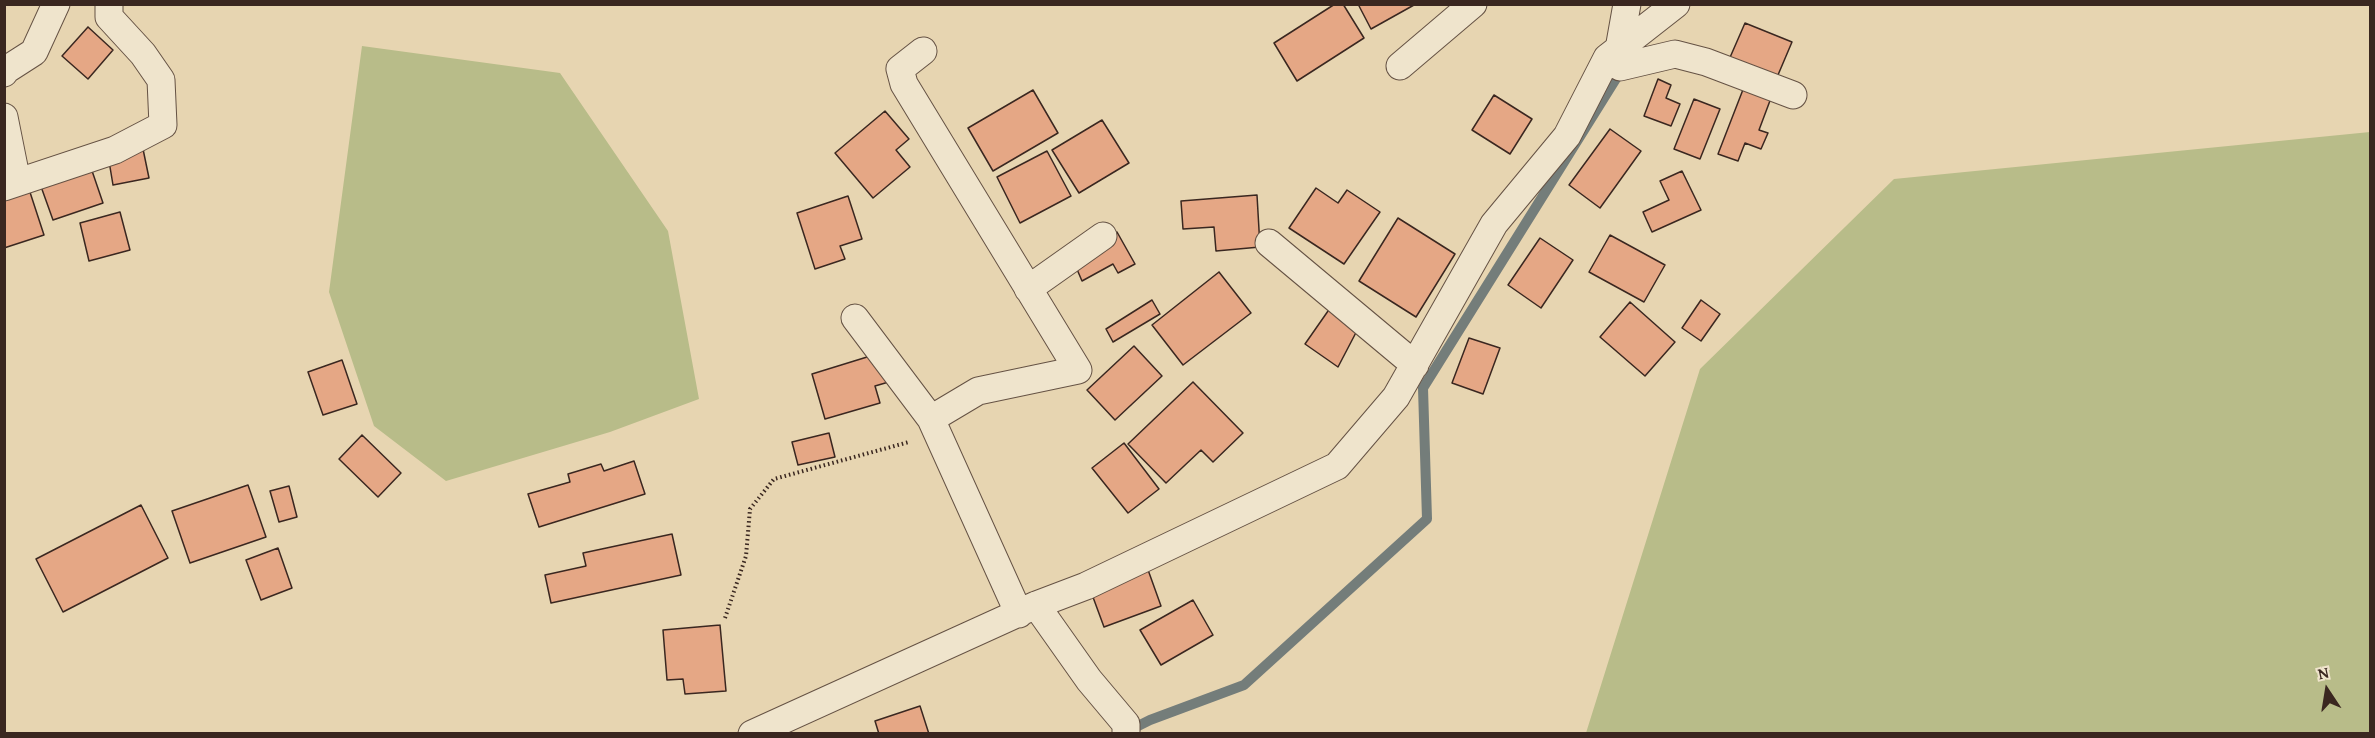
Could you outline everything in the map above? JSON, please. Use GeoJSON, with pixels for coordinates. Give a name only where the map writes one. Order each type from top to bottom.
{"type":"FeatureCollection","features":[{"type":"Feature","properties":{"kind":"street"},"geometry":{"type":"LineString","coordinates":[[4,73],[34,52],[56,4]]}},
{"type":"Feature","properties":{"kind":"street"},"geometry":{"type":"LineString","coordinates":[[4,117],[11,185],[115,150],[163,125],[160,80],[143,54],[108,17],[109,4]]}},
{"type":"Feature","properties":{"kind":"street"},"geometry":{"type":"LineString","coordinates":[[1400,66],[1473,4]]}},
{"type":"Feature","properties":{"kind":"street"},"geometry":{"type":"LineString","coordinates":[[1615,58],[1627,4]]}},
{"type":"Feature","properties":{"kind":"street"},"geometry":{"type":"LineString","coordinates":[[752,734],[1086,586],[1337,466],[1396,397],[1494,224],[1567,136],[1615,58],[1676,4]]}},
{"type":"Feature","properties":{"kind":"street"},"geometry":{"type":"LineString","coordinates":[[923,51],[900,69],[904,84],[1078,370],[978,391],[931,419]]}},
{"type":"Feature","properties":{"kind":"street"},"geometry":{"type":"LineString","coordinates":[[1615,58],[1654,58],[1675,54],[1706,62],[1793,95]]}},
{"type":"Feature","properties":{"kind":"street"},"geometry":{"type":"LineString","coordinates":[[1028,289],[1102,236]]}},
{"type":"Feature","properties":{"kind":"street"},"geometry":{"type":"LineString","coordinates":[[1269,243],[1415,365]]}},
{"type":"Feature","properties":{"kind":"street"},"geometry":{"type":"LineString","coordinates":[[855,318],[931,419],[1028,610],[1089,680],[1126,729]]}},
{"type":"Feature","properties":{"kind":"path"},"geometry":{"type":"LineString","coordinates":[[725,618],[746,556],[750,509],[774,479],[927,437],[931,419]]}},
{"type":"Feature","properties":{"kind":"green space"},"geometry":{"type":"Polygon","coordinates":[[[362,46],[560,73],[668,231],[699,399],[610,432],[446,481],[374,426],[329,292],[362,46]]]}},
{"type":"Feature","properties":{"kind":"green space"},"geometry":{"type":"Polygon","coordinates":[[[2370,132],[2370,733],[1586,733],[1700,369],[1894,179],[2370,132]]]}},
{"type":"Feature","properties":{"kind":"building"},"geometry":{"type":"Polygon","coordinates":[[[1335,4],[1343,4],[1364,38],[1297,81],[1274,43],[1335,4]]]}},
{"type":"Feature","properties":{"kind":"building"},"geometry":{"type":"Polygon","coordinates":[[[1358,4],[1414,4],[1414,5],[1371,29],[1358,4]]]}},
{"type":"Feature","properties":{"kind":"building"},"geometry":{"type":"Polygon","coordinates":[[[1745,23],[1792,42],[1775,82],[1728,62],[1745,23]]]}},
{"type":"Feature","properties":{"kind":"building"},"geometry":{"type":"Polygon","coordinates":[[[88,27],[113,50],[88,79],[62,56],[88,27]]]}},
{"type":"Feature","properties":{"kind":"building"},"geometry":{"type":"Polygon","coordinates":[[[1658,79],[1671,85],[1666,98],[1680,104],[1671,126],[1644,116],[1658,79]]]}},
{"type":"Feature","properties":{"kind":"building"},"geometry":{"type":"Polygon","coordinates":[[[1744,87],[1771,98],[1759,130],[1768,133],[1761,149],[1745,143],[1738,161],[1718,154],[1744,87]]]}},
{"type":"Feature","properties":{"kind":"building"},"geometry":{"type":"Polygon","coordinates":[[[1033,90],[1058,133],[993,171],[968,128],[1033,90]]]}},
{"type":"Feature","properties":{"kind":"building"},"geometry":{"type":"Polygon","coordinates":[[[1494,95],[1532,119],[1510,154],[1472,130],[1494,95]]]}},
{"type":"Feature","properties":{"kind":"building"},"geometry":{"type":"Polygon","coordinates":[[[1694,99],[1720,109],[1700,159],[1674,149],[1694,99]]]}},
{"type":"Feature","properties":{"kind":"building"},"geometry":{"type":"Polygon","coordinates":[[[885,111],[909,139],[896,150],[910,167],[873,198],[835,153],[885,111]]]}},
{"type":"Feature","properties":{"kind":"building"},"geometry":{"type":"Polygon","coordinates":[[[1102,120],[1129,163],[1079,193],[1052,150],[1102,120]]]}},
{"type":"Feature","properties":{"kind":"building"},"geometry":{"type":"Polygon","coordinates":[[[1610,129],[1641,151],[1600,208],[1569,185],[1610,129]]]}},
{"type":"Feature","properties":{"kind":"building"},"geometry":{"type":"Polygon","coordinates":[[[143,149],[149,178],[113,185],[108,155],[143,149]]]}},
{"type":"Feature","properties":{"kind":"building"},"geometry":{"type":"Polygon","coordinates":[[[1047,151],[1071,196],[1020,223],[997,177],[1047,151]]]}},
{"type":"Feature","properties":{"kind":"building"},"geometry":{"type":"Polygon","coordinates":[[[89,162],[103,203],[53,220],[39,181],[89,162]]]}},
{"type":"Feature","properties":{"kind":"building"},"geometry":{"type":"Polygon","coordinates":[[[1682,171],[1701,210],[1652,232],[1643,212],[1669,200],[1660,181],[1682,171]]]}},
{"type":"Feature","properties":{"kind":"building"},"geometry":{"type":"Polygon","coordinates":[[[26,180],[44,235],[4,248],[4,187],[26,180]]]}},
{"type":"Feature","properties":{"kind":"building"},"geometry":{"type":"Polygon","coordinates":[[[1316,188],[1338,203],[1347,190],[1380,212],[1344,264],[1289,228],[1316,188]]]}},
{"type":"Feature","properties":{"kind":"building"},"geometry":{"type":"Polygon","coordinates":[[[1257,195],[1260,247],[1216,251],[1214,227],[1183,229],[1181,201],[1257,195]]]}},
{"type":"Feature","properties":{"kind":"building"},"geometry":{"type":"Polygon","coordinates":[[[848,196],[862,239],[840,246],[845,259],[815,269],[797,213],[848,196]]]}},
{"type":"Feature","properties":{"kind":"building"},"geometry":{"type":"Polygon","coordinates":[[[120,212],[130,250],[89,261],[80,223],[120,212]]]}},
{"type":"Feature","properties":{"kind":"building"},"geometry":{"type":"Polygon","coordinates":[[[1398,218],[1455,254],[1416,317],[1359,281],[1398,218]]]}},
{"type":"Feature","properties":{"kind":"building"},"geometry":{"type":"Polygon","coordinates":[[[1117,232],[1135,264],[1118,273],[1113,264],[1082,281],[1073,260],[1117,232]]]}},
{"type":"Feature","properties":{"kind":"building"},"geometry":{"type":"Polygon","coordinates":[[[1610,235],[1665,265],[1644,302],[1589,272],[1610,235]]]}},
{"type":"Feature","properties":{"kind":"building"},"geometry":{"type":"Polygon","coordinates":[[[1540,238],[1573,260],[1541,308],[1508,285],[1540,238]]]}},
{"type":"Feature","properties":{"kind":"building"},"geometry":{"type":"Polygon","coordinates":[[[1219,272],[1251,313],[1183,365],[1152,325],[1219,272]]]}},
{"type":"Feature","properties":{"kind":"building"},"geometry":{"type":"Polygon","coordinates":[[[1152,300],[1160,314],[1113,342],[1106,329],[1152,300]]]}},
{"type":"Feature","properties":{"kind":"building"},"geometry":{"type":"Polygon","coordinates":[[[1701,300],[1720,314],[1701,341],[1682,328],[1701,300]]]}},
{"type":"Feature","properties":{"kind":"building"},"geometry":{"type":"Polygon","coordinates":[[[1335,301],[1361,323],[1338,367],[1305,344],[1335,301]]]}},
{"type":"Feature","properties":{"kind":"building"},"geometry":{"type":"Polygon","coordinates":[[[1630,302],[1675,342],[1645,376],[1600,337],[1630,302]]]}},
{"type":"Feature","properties":{"kind":"building"},"geometry":{"type":"Polygon","coordinates":[[[1469,338],[1500,348],[1483,394],[1452,383],[1469,338]]]}},
{"type":"Feature","properties":{"kind":"building"},"geometry":{"type":"Polygon","coordinates":[[[1134,346],[1162,376],[1115,420],[1087,390],[1134,346]]]}},
{"type":"Feature","properties":{"kind":"building"},"geometry":{"type":"Polygon","coordinates":[[[880,353],[899,379],[875,386],[880,403],[825,419],[812,374],[880,353]]]}},
{"type":"Feature","properties":{"kind":"building"},"geometry":{"type":"Polygon","coordinates":[[[342,360],[357,404],[323,415],[308,372],[342,360]]]}},
{"type":"Feature","properties":{"kind":"building"},"geometry":{"type":"Polygon","coordinates":[[[1193,382],[1243,433],[1213,462],[1201,450],[1166,483],[1128,444],[1193,382]]]}},
{"type":"Feature","properties":{"kind":"building"},"geometry":{"type":"Polygon","coordinates":[[[829,433],[835,457],[798,465],[792,442],[829,433]]]}},
{"type":"Feature","properties":{"kind":"building"},"geometry":{"type":"Polygon","coordinates":[[[362,435],[401,473],[378,497],[339,459],[362,435]]]}},
{"type":"Feature","properties":{"kind":"building"},"geometry":{"type":"Polygon","coordinates":[[[1124,443],[1159,489],[1128,513],[1092,468],[1124,443]]]}},
{"type":"Feature","properties":{"kind":"building"},"geometry":{"type":"Polygon","coordinates":[[[634,461],[645,494],[539,527],[528,494],[570,482],[568,474],[601,464],[604,471],[634,461]]]}},
{"type":"Feature","properties":{"kind":"building"},"geometry":{"type":"Polygon","coordinates":[[[248,485],[266,537],[190,563],[172,511],[248,485]]]}},
{"type":"Feature","properties":{"kind":"building"},"geometry":{"type":"Polygon","coordinates":[[[289,486],[297,517],[279,522],[270,491],[289,486]]]}},
{"type":"Feature","properties":{"kind":"building"},"geometry":{"type":"Polygon","coordinates":[[[141,505],[168,558],[63,612],[36,559],[141,505]]]}},
{"type":"Feature","properties":{"kind":"building"},"geometry":{"type":"Polygon","coordinates":[[[672,534],[681,575],[551,603],[545,575],[586,566],[583,553],[672,534]]]}},
{"type":"Feature","properties":{"kind":"building"},"geometry":{"type":"Polygon","coordinates":[[[278,548],[292,588],[261,600],[246,560],[278,548]]]}},
{"type":"Feature","properties":{"kind":"building"},"geometry":{"type":"Polygon","coordinates":[[[1147,567],[1161,606],[1104,627],[1090,589],[1147,567]]]}},
{"type":"Feature","properties":{"kind":"building"},"geometry":{"type":"Polygon","coordinates":[[[1193,600],[1213,635],[1161,665],[1140,630],[1193,600]]]}},
{"type":"Feature","properties":{"kind":"building"},"geometry":{"type":"Polygon","coordinates":[[[720,625],[726,691],[685,694],[683,679],[667,680],[663,630],[720,625]]]}},
{"type":"Feature","properties":{"kind":"building"},"geometry":{"type":"Polygon","coordinates":[[[920,706],[929,734],[879,734],[875,721],[920,706]]]}},
{"type":"Feature","properties":{"kind":"waterway"},"geometry":{"type":"LineString","coordinates":[[1128,731],[1150,720],[1244,685],[1427,519],[1423,388],[1622,69]]}}]}
